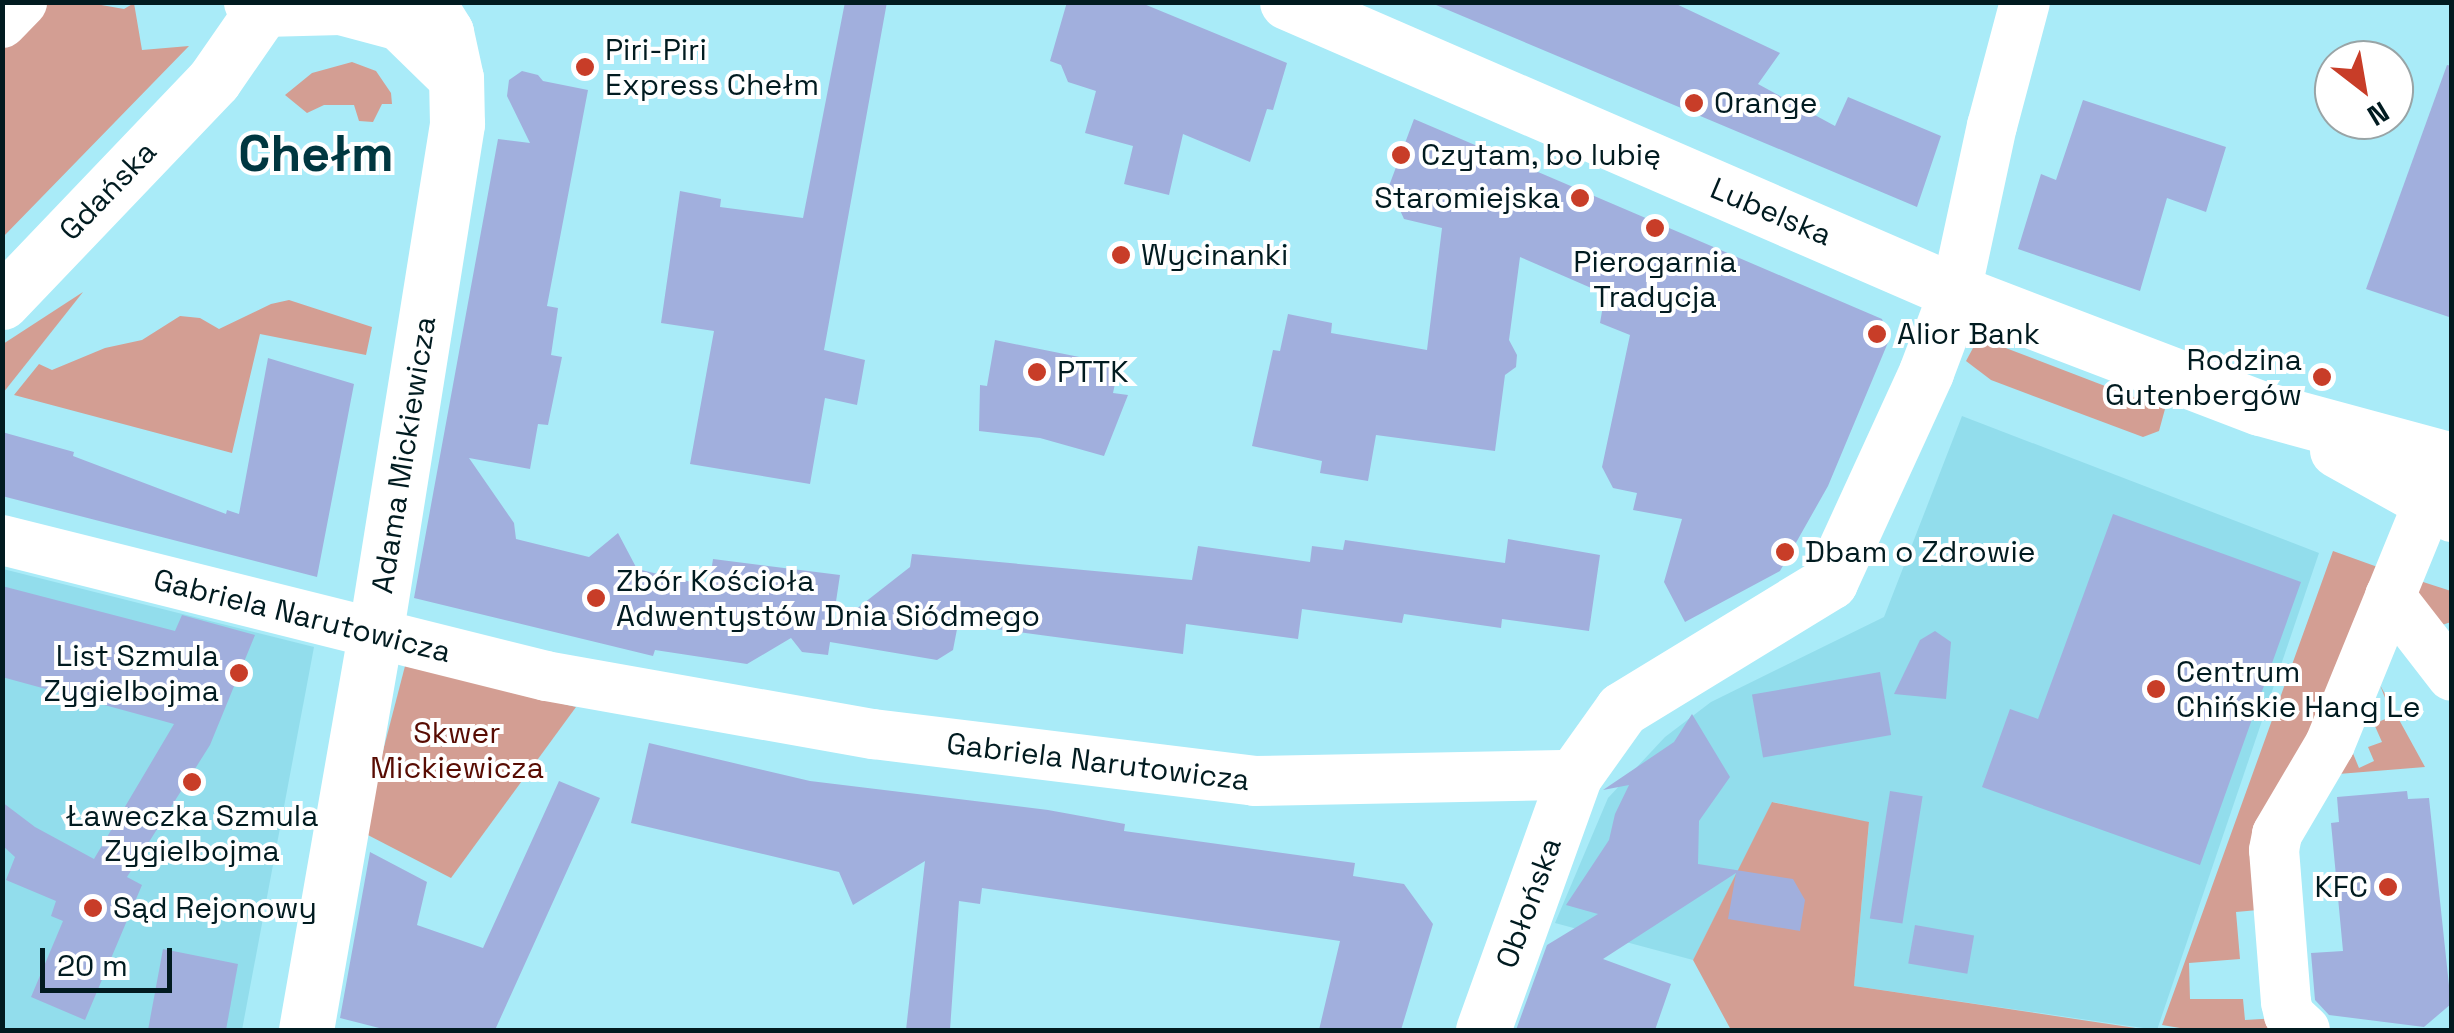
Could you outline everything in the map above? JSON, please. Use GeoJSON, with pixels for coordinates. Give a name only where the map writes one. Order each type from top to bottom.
{"type":"FeatureCollection","features":[{"type":"Feature","properties":{"kind":"street"},"geometry":{"type":"LineString","coordinates":[[2,23],[22,2]]}},
{"type":"Feature","properties":{"kind":"street","name":"Adama Mickiewicza"},"geometry":{"type":"LineString","coordinates":[[306,1030],[375,636],[457,124],[456,78],[446,32],[427,2]]}},
{"type":"Feature","properties":{"kind":"street","name":"Lubelska"},"geometry":{"type":"LineString","coordinates":[[1287,2],[1956,292],[2437,473]]}},
{"type":"Feature","properties":{"kind":"street"},"geometry":{"type":"LineString","coordinates":[[1575,775],[1622,709],[1830,582],[1926,372],[1956,292],[1992,126],[2025,2]]}},
{"type":"Feature","properties":{"kind":"street","name":"Gdańska"},"geometry":{"type":"LineString","coordinates":[[2,302],[214,80],[261,5],[343,5]]}},
{"type":"Feature","properties":{"kind":"street"},"geometry":{"type":"LineString","coordinates":[[343,5],[400,24],[456,78]]}},
{"type":"Feature","properties":{"kind":"street","name":"Gdańska"},"geometry":{"type":"LineString","coordinates":[[214,80],[343,5]]}},
{"type":"Feature","properties":{"kind":"street"},"geometry":{"type":"LineString","coordinates":[[2305,1030],[2289,1016],[2286,1002],[2274,850],[2277,834],[2330,744],[2437,473]]}},
{"type":"Feature","properties":{"kind":"street","name":"Gabriela Narutowicza"},"geometry":{"type":"LineString","coordinates":[[2,540],[546,676],[854,731],[1184,776],[1254,781],[1575,775]]}},
{"type":"Feature","properties":{"kind":"street"},"geometry":{"type":"LineString","coordinates":[[2390,596],[2452,676]]}},
{"type":"Feature","properties":{"kind":"street","name":"Obłońska"},"geometry":{"type":"LineString","coordinates":[[1483,1030],[1575,775]]}},
{"type":"Feature","properties":{"kind":"shaded area"},"geometry":{"type":"Polygon","coordinates":[[[1962,416],[2319,553],[2157,1030],[1854,986],[1869,823],[1773,802],[1693,960],[1555,923],[1608,798],[1665,737],[1711,702],[1884,617],[1962,416]]]}},
{"type":"Feature","properties":{"kind":"shaded area"},"geometry":{"type":"Polygon","coordinates":[[[3,569],[314,647],[242,1030],[3,1030],[3,569]]]}},
{"type":"Feature","properties":{"kind":"green space"},"geometry":{"type":"Polygon","coordinates":[[[45,3],[90,3],[124,9],[134,3],[142,50],[189,46],[3,237],[3,47],[23,35],[45,3]]]}},
{"type":"Feature","properties":{"kind":"green space"},"geometry":{"type":"Polygon","coordinates":[[[352,62],[376,71],[391,93],[392,104],[382,104],[373,122],[359,121],[354,105],[324,105],[307,113],[285,95],[312,73],[352,62]]]}},
{"type":"Feature","properties":{"kind":"green space"},"geometry":{"type":"Polygon","coordinates":[[[83,292],[30,359],[3,393],[3,344],[83,292]]]}},
{"type":"Feature","properties":{"kind":"green space"},"geometry":{"type":"Polygon","coordinates":[[[289,300],[372,327],[366,355],[260,334],[232,453],[14,395],[39,364],[52,370],[105,348],[142,340],[180,316],[200,318],[219,329],[271,304],[289,300]]]}},
{"type":"Feature","properties":{"kind":"green space"},"geometry":{"type":"Polygon","coordinates":[[[1990,342],[2165,409],[2159,431],[2143,437],[1991,380],[1966,361],[1973,348],[1990,342]]]}},
{"type":"Feature","properties":{"kind":"green space"},"geometry":{"type":"Polygon","coordinates":[[[2333,551],[2386,570],[2269,909],[2236,912],[2240,959],[2189,963],[2190,999],[2243,999],[2245,1020],[2278,1018],[2279,1030],[2192,1030],[2162,1025],[2333,551]]]}},
{"type":"Feature","properties":{"kind":"green space"},"geometry":{"type":"Polygon","coordinates":[[[2420,581],[2451,591],[2451,622],[2436,627],[2415,592],[2420,581]]]}},
{"type":"Feature","properties":{"kind":"green space","name":"Skwer Mickiewicza"},"geometry":{"type":"Polygon","coordinates":[[[405,666],[576,707],[451,878],[362,832],[405,666]]]}},
{"type":"Feature","properties":{"kind":"green space"},"geometry":{"type":"Polygon","coordinates":[[[2380,685],[2425,767],[2326,775],[2345,734],[2359,768],[2374,761],[2368,747],[2382,742],[2374,724],[2392,716],[2380,685]]]}},
{"type":"Feature","properties":{"kind":"green space"},"geometry":{"type":"Polygon","coordinates":[[[1772,802],[1869,822],[1854,986],[2149,1030],[1731,1030],[1693,960],[1772,802]]]}},
{"type":"Feature","properties":{"kind":"building"},"geometry":{"type":"Polygon","coordinates":[[[845,2],[887,2],[824,350],[865,360],[857,405],[825,398],[810,484],[690,464],[714,331],[661,323],[680,191],[721,199],[720,207],[803,218],[845,2]]]}},
{"type":"Feature","properties":{"kind":"building"},"geometry":{"type":"Polygon","coordinates":[[[1067,2],[1139,2],[1287,63],[1273,110],[1267,109],[1250,162],[1183,134],[1169,195],[1124,184],[1133,146],[1085,133],[1096,91],[1068,82],[1061,65],[1050,61],[1067,2]]]}},
{"type":"Feature","properties":{"kind":"building"},"geometry":{"type":"Polygon","coordinates":[[[1429,2],[1672,2],[1780,53],[1758,84],[1835,126],[1848,97],[1941,136],[1917,207],[1429,2]]]}},
{"type":"Feature","properties":{"kind":"building"},"geometry":{"type":"Polygon","coordinates":[[[2447,65],[2452,66],[2452,318],[2366,289],[2447,65]]]}},
{"type":"Feature","properties":{"kind":"building"},"geometry":{"type":"Polygon","coordinates":[[[522,71],[538,75],[543,81],[588,90],[547,306],[558,308],[551,355],[562,357],[548,425],[538,424],[530,469],[469,458],[514,523],[516,539],[589,557],[618,533],[637,569],[709,586],[713,559],[840,575],[832,628],[910,567],[912,554],[1192,580],[1198,546],[1310,562],[1312,546],[1343,550],[1345,540],[1505,563],[1508,539],[1600,555],[1589,631],[1502,619],[1501,628],[1404,614],[1402,623],[1302,609],[1298,639],[1186,624],[1183,654],[958,624],[953,650],[937,660],[830,642],[828,655],[802,652],[791,638],[747,664],[655,650],[653,656],[414,598],[498,139],[530,143],[507,96],[509,80],[522,71]]]}},
{"type":"Feature","properties":{"kind":"building"},"geometry":{"type":"Polygon","coordinates":[[[2083,100],[2226,147],[2206,212],[2167,198],[2140,291],[2018,249],[2041,174],[2056,180],[2083,100]]]}},
{"type":"Feature","properties":{"kind":"building"},"geometry":{"type":"Polygon","coordinates":[[[1414,119],[1882,319],[1889,340],[1828,486],[1780,571],[1685,622],[1664,582],[1682,519],[1633,510],[1637,493],[1613,488],[1602,467],[1630,335],[1600,323],[1605,294],[1520,257],[1509,340],[1517,355],[1516,367],[1505,375],[1495,451],[1376,435],[1368,481],[1320,473],[1322,461],[1252,446],[1273,350],[1280,351],[1288,314],[1332,323],[1331,333],[1427,350],[1442,228],[1404,219],[1399,208],[1383,202],[1414,119]]]}},
{"type":"Feature","properties":{"kind":"building"},"geometry":{"type":"Polygon","coordinates":[[[995,340],[1119,365],[1113,393],[1128,395],[1104,456],[1040,438],[979,431],[980,385],[987,386],[995,340]]]}},
{"type":"Feature","properties":{"kind":"building"},"geometry":{"type":"Polygon","coordinates":[[[268,358],[354,384],[317,577],[2,496],[2,432],[74,452],[73,456],[226,514],[227,510],[239,514],[268,358]]]}},
{"type":"Feature","properties":{"kind":"building","name":"Centrum Chińskie Hang Le"},"geometry":{"type":"Polygon","coordinates":[[[2113,514],[2301,582],[2200,865],[1982,787],[2010,709],[2038,719],[2113,514]]]}},
{"type":"Feature","properties":{"kind":"building"},"geometry":{"type":"Polygon","coordinates":[[[2,586],[175,631],[182,615],[255,635],[210,745],[127,877],[142,885],[85,1020],[31,997],[63,921],[51,916],[56,901],[6,880],[15,857],[2,845],[2,802],[35,827],[94,859],[174,724],[2,677],[2,586]]]}},
{"type":"Feature","properties":{"kind":"building"},"geometry":{"type":"Polygon","coordinates":[[[1935,631],[1951,642],[1946,699],[1894,694],[1920,640],[1935,631]]]}},
{"type":"Feature","properties":{"kind":"building"},"geometry":{"type":"Polygon","coordinates":[[[1880,672],[1891,735],[1763,758],[1752,695],[1880,672]]]}},
{"type":"Feature","properties":{"kind":"building"},"geometry":{"type":"Polygon","coordinates":[[[1692,714],[1730,777],[1699,821],[1698,864],[1793,879],[1805,900],[1800,931],[1728,919],[1736,873],[1603,959],[1671,984],[1655,1030],[1516,1030],[1547,945],[1598,914],[1566,905],[1609,840],[1615,814],[1629,785],[1603,790],[1674,742],[1692,714]]]}},
{"type":"Feature","properties":{"kind":"building"},"geometry":{"type":"Polygon","coordinates":[[[649,743],[810,781],[1048,810],[1125,824],[1124,831],[1355,863],[1353,876],[1404,884],[1433,924],[1401,1030],[1319,1030],[1340,941],[982,888],[980,904],[959,901],[950,1030],[906,1030],[925,861],[853,905],[839,872],[631,823],[649,743]]]}},
{"type":"Feature","properties":{"kind":"building"},"geometry":{"type":"Polygon","coordinates":[[[559,781],[600,798],[495,1030],[387,1030],[340,1018],[370,852],[427,882],[417,925],[483,948],[559,781]]]}},
{"type":"Feature","properties":{"kind":"building"},"geometry":{"type":"Polygon","coordinates":[[[1890,791],[1923,796],[1902,924],[1870,918],[1890,791]]]}},
{"type":"Feature","properties":{"kind":"building","name":"KFC"},"geometry":{"type":"Polygon","coordinates":[[[2407,791],[2408,799],[2429,798],[2451,1004],[2424,1027],[2329,1015],[2315,1000],[2311,953],[2343,951],[2331,823],[2339,822],[2337,797],[2407,791]]]}},
{"type":"Feature","properties":{"kind":"building"},"geometry":{"type":"Polygon","coordinates":[[[1915,925],[1974,935],[1967,974],[1908,963],[1915,925]]]}},
{"type":"Feature","properties":{"kind":"building"},"geometry":{"type":"Polygon","coordinates":[[[163,949],[238,964],[226,1030],[148,1030],[163,949]]]}},
{"type":"Feature","properties":{"kind":"place","name":"Piri-Piri Express Chełm"},"geometry":{"type":"Point","coordinates":[585,67]}},
{"type":"Feature","properties":{"kind":"place","name":"Orange"},"geometry":{"type":"Point","coordinates":[1694,103]}},
{"type":"Feature","properties":{"kind":"place","name":"Czytam, bo lubię"},"geometry":{"type":"Point","coordinates":[1401,155]}},
{"type":"Feature","properties":{"kind":"place","name":"Staromiejska"},"geometry":{"type":"Point","coordinates":[1580,198]}},
{"type":"Feature","properties":{"kind":"place","name":"Pierogarnia Tradycja"},"geometry":{"type":"Point","coordinates":[1655,228]}},
{"type":"Feature","properties":{"kind":"place","name":"Wycinanki"},"geometry":{"type":"Point","coordinates":[1121,255]}},
{"type":"Feature","properties":{"kind":"place","name":"Alior Bank"},"geometry":{"type":"Point","coordinates":[1877,334]}},
{"type":"Feature","properties":{"kind":"place","name":"PTTK"},"geometry":{"type":"Point","coordinates":[1037,372]}},
{"type":"Feature","properties":{"kind":"place","name":"Rodzina Gutenbergów"},"geometry":{"type":"Point","coordinates":[2322,377]}},
{"type":"Feature","properties":{"kind":"place","name":"Dbam o Zdrowie"},"geometry":{"type":"Point","coordinates":[1785,552]}},
{"type":"Feature","properties":{"kind":"place","name":"Zbór Kościoła Adwentystów Dnia Siódmego"},"geometry":{"type":"Point","coordinates":[596,598]}},
{"type":"Feature","properties":{"kind":"place","name":"List Szmula Zygielbojma"},"geometry":{"type":"Point","coordinates":[239,673]}},
{"type":"Feature","properties":{"kind":"place","name":"Centrum Chińskie Hang Le"},"geometry":{"type":"Point","coordinates":[2156,689]}},
{"type":"Feature","properties":{"kind":"place","name":"Ławeczka Szmula Zygielbojma"},"geometry":{"type":"Point","coordinates":[192,782]}},
{"type":"Feature","properties":{"kind":"place","name":"KFC"},"geometry":{"type":"Point","coordinates":[2388,887]}},
{"type":"Feature","properties":{"kind":"place","name":"Sąd Rejonowy"},"geometry":{"type":"Point","coordinates":[93,908]}},
{"type":"Feature","properties":{"kind":"district","name":"Chełm"},"geometry":{"type":"Point","coordinates":[316,155]}}]}
